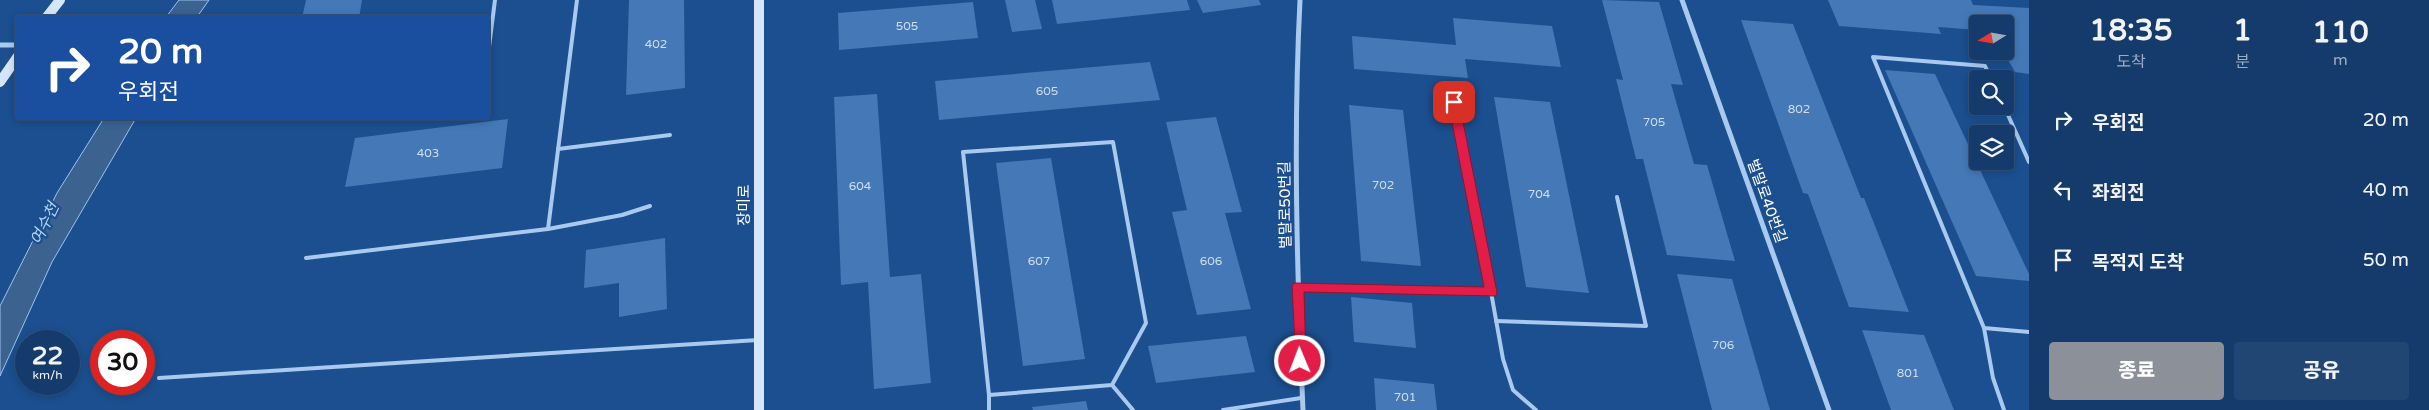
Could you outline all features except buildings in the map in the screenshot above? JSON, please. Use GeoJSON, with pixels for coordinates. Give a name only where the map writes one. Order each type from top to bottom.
{"type":"FeatureCollection","features":[{"type":"Feature","properties":{"kind":"street"},"geometry":{"type":"LineString","coordinates":[[48,15],[60,0]]}},
{"type":"Feature","properties":{"kind":"street","name":"장미로"},"geometry":{"type":"LineString","coordinates":[[759,0],[759,410]]}},
{"type":"Feature","properties":{"kind":"street","name":"벌말로50번길"},"geometry":{"type":"LineString","coordinates":[[1300,0],[1296,81],[1298,286],[1301,398],[1303,410]]}},
{"type":"Feature","properties":{"kind":"street","name":"벌말로40번길"},"geometry":{"type":"LineString","coordinates":[[1682,0],[1829,410]]}},
{"type":"Feature","properties":{"kind":"street"},"geometry":{"type":"LineString","coordinates":[[0,45],[15,46]]}},
{"type":"Feature","properties":{"kind":"street"},"geometry":{"type":"LineString","coordinates":[[0,82],[15,60]]}},
{"type":"Feature","properties":{"kind":"lane"},"geometry":{"type":"LineString","coordinates":[[490,39],[495,0]]}},
{"type":"Feature","properties":{"kind":"lane"},"geometry":{"type":"LineString","coordinates":[[548,229],[577,0]]}},
{"type":"Feature","properties":{"kind":"lane"},"geometry":{"type":"LineString","coordinates":[[1987,70],[1985,66],[1873,57],[1984,328],[1992,378],[2004,410]]}},
{"type":"Feature","properties":{"kind":"lane"},"geometry":{"type":"LineString","coordinates":[[1454,102],[1503,359],[1513,390],[1536,410]]}},
{"type":"Feature","properties":{"kind":"lane"},"geometry":{"type":"LineString","coordinates":[[2008,115],[2029,162]]}},
{"type":"Feature","properties":{"kind":"lane"},"geometry":{"type":"LineString","coordinates":[[558,149],[670,135]]}},
{"type":"Feature","properties":{"kind":"lane"},"geometry":{"type":"LineString","coordinates":[[990,410],[963,152],[1113,142],[1146,323],[1112,385]]}},
{"type":"Feature","properties":{"kind":"lane"},"geometry":{"type":"LineString","coordinates":[[1496,321],[1646,326],[1617,197]]}},
{"type":"Feature","properties":{"kind":"lane"},"geometry":{"type":"LineString","coordinates":[[306,258],[548,229],[622,215],[650,206]]}},
{"type":"Feature","properties":{"kind":"lane"},"geometry":{"type":"LineString","coordinates":[[1298,286],[1491,292]]}},
{"type":"Feature","properties":{"kind":"lane"},"geometry":{"type":"LineString","coordinates":[[1984,328],[2029,332]]}},
{"type":"Feature","properties":{"kind":"lane"},"geometry":{"type":"LineString","coordinates":[[159,378],[760,340]]}},
{"type":"Feature","properties":{"kind":"lane"},"geometry":{"type":"LineString","coordinates":[[989,395],[1112,385]]}},
{"type":"Feature","properties":{"kind":"lane"},"geometry":{"type":"LineString","coordinates":[[1112,385],[1133,410]]}},
{"type":"Feature","properties":{"kind":"lane"},"geometry":{"type":"LineString","coordinates":[[1223,410],[1301,398]]}},
{"type":"Feature","properties":{"kind":"water"},"geometry":{"type":"Polygon","coordinates":[[[179,0],[209,0],[198,15],[168,15],[179,0]]]}},
{"type":"Feature","properties":{"kind":"water","name":"여수천"},"geometry":{"type":"Polygon","coordinates":[[[103,120],[135,120],[52,262],[21,330],[15,330],[15,343],[0,376],[0,306],[57,193],[103,120]]]}},
{"type":"Feature","properties":{"kind":"route"},"geometry":{"type":"LineString","coordinates":[[1300,361],[1298,286],[1491,292],[1454,102]]}}]}
